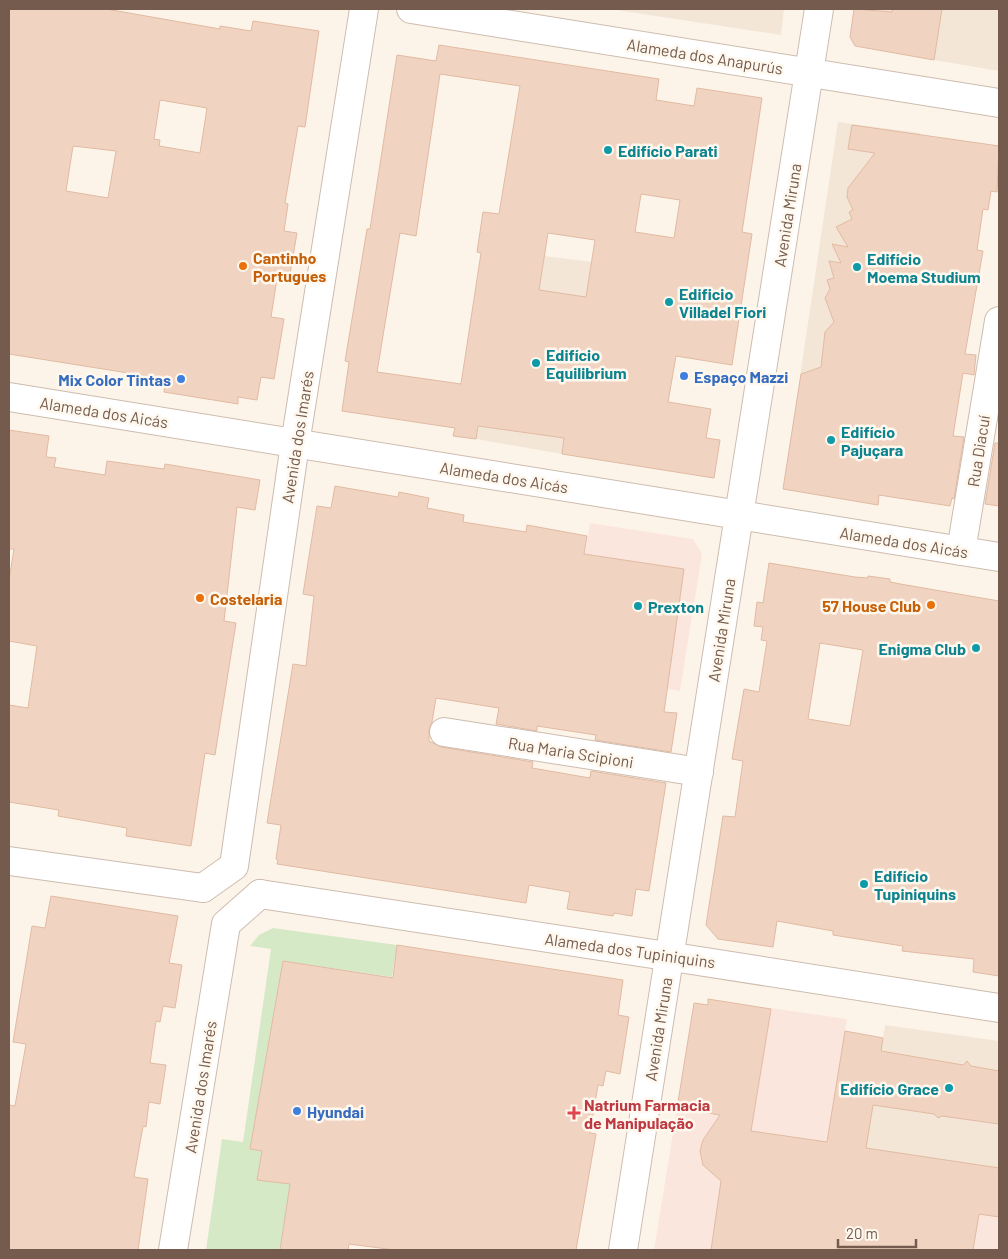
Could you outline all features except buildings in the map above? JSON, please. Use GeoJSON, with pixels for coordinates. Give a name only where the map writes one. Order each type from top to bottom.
{"type":"FeatureCollection","features":[{"type":"Feature","properties":{"kind":"street","name":"Avenida dos Imarés"},"geometry":{"type":"LineString","coordinates":[[234,866],[296,444],[364,9]]}},
{"type":"Feature","properties":{"kind":"street","name":"Alameda dos Anapurús"},"geometry":{"type":"LineString","coordinates":[[411,9],[999,103]]}},
{"type":"Feature","properties":{"kind":"street","name":"Avenida Miruna"},"geometry":{"type":"LineString","coordinates":[[623,1250],[819,9]]}},
{"type":"Feature","properties":{"kind":"street","name":"Rua Diacuí"},"geometry":{"type":"LineString","coordinates":[[961,551],[999,321]]}},
{"type":"Feature","properties":{"kind":"street","name":"Alameda dos Aicás"},"geometry":{"type":"LineString","coordinates":[[9,397],[999,556]]}},
{"type":"Feature","properties":{"kind":"street","name":"Rua Maria Scipioni"},"geometry":{"type":"LineString","coordinates":[[444,732],[698,772]]}},
{"type":"Feature","properties":{"kind":"street"},"geometry":{"type":"LineString","coordinates":[[9,864],[203,888],[234,866],[260,894],[226,924],[203,888]]}},
{"type":"Feature","properties":{"kind":"street","name":"Alameda dos Tupiniquins"},"geometry":{"type":"LineString","coordinates":[[260,894],[469,927],[669,954],[999,1008]]}},
{"type":"Feature","properties":{"kind":"street","name":"Avenida dos Imarés"},"geometry":{"type":"LineString","coordinates":[[173,1250],[226,924]]}},
{"type":"Feature","properties":{"kind":"shaded area"},"geometry":{"type":"Polygon","coordinates":[[[610,9],[784,9],[781,35],[610,9]]]}},
{"type":"Feature","properties":{"kind":"shaded area"},"geometry":{"type":"Polygon","coordinates":[[[867,9],[999,9],[999,71],[934,60],[940,19],[867,9]]]}},
{"type":"Feature","properties":{"kind":"shaded area"},"geometry":{"type":"Polygon","coordinates":[[[838,122],[920,133],[880,424],[863,502],[788,490],[784,484],[838,122]]]}},
{"type":"Feature","properties":{"kind":"shaded area"},"geometry":{"type":"Polygon","coordinates":[[[505,251],[592,262],[562,454],[476,439],[505,251]]]}},
{"type":"Feature","properties":{"kind":"shaded area"},"geometry":{"type":"Polygon","coordinates":[[[590,523],[693,539],[702,554],[680,691],[566,673],[590,523]]]}},
{"type":"Feature","properties":{"kind":"shaded area"},"geometry":{"type":"Polygon","coordinates":[[[771,1008],[847,1019],[827,1142],[999,1168],[999,1250],[654,1250],[677,1108],[753,1120],[771,1008]]]}},
{"type":"Feature","properties":{"kind":"shaded area"},"geometry":{"type":"Polygon","coordinates":[[[885,1025],[999,1041],[999,1168],[866,1148],[885,1025]]]}},
{"type":"Feature","properties":{"kind":"green space"},"geometry":{"type":"Polygon","coordinates":[[[273,928],[397,945],[392,977],[283,961],[250,1149],[262,1151],[257,1180],[290,1184],[280,1250],[206,1250],[222,1139],[243,1142],[271,949],[250,946],[259,935],[273,928]]]}},
{"type":"Feature","properties":{"kind":"place","name":"Edifício Parati"},"geometry":{"type":"Point","coordinates":[608,150]}},
{"type":"Feature","properties":{"kind":"place","name":"Cantinho Portugues"},"geometry":{"type":"Point","coordinates":[243,266]}},
{"type":"Feature","properties":{"kind":"place","name":"Edifício Moema Studium"},"geometry":{"type":"Point","coordinates":[857,267]}},
{"type":"Feature","properties":{"kind":"place","name":"Edificio Villadel Fiori"},"geometry":{"type":"Point","coordinates":[669,302]}},
{"type":"Feature","properties":{"kind":"place","name":"Edifício Equilibrium"},"geometry":{"type":"Point","coordinates":[536,363]}},
{"type":"Feature","properties":{"kind":"place","name":"Espaço Mazzi"},"geometry":{"type":"Point","coordinates":[684,376]}},
{"type":"Feature","properties":{"kind":"place","name":"Mix Color Tintas"},"geometry":{"type":"Point","coordinates":[181,379]}},
{"type":"Feature","properties":{"kind":"place","name":"Edifício Pajuçara"},"geometry":{"type":"Point","coordinates":[831,440]}},
{"type":"Feature","properties":{"kind":"place","name":"Costelaria"},"geometry":{"type":"Point","coordinates":[200,598]}},
{"type":"Feature","properties":{"kind":"place","name":"57 House Club"},"geometry":{"type":"Point","coordinates":[931,605]}},
{"type":"Feature","properties":{"kind":"place","name":"Prexton"},"geometry":{"type":"Point","coordinates":[638,606]}},
{"type":"Feature","properties":{"kind":"place","name":"Enigma Club"},"geometry":{"type":"Point","coordinates":[976,648]}},
{"type":"Feature","properties":{"kind":"place","name":"Edifício Tupiniquins"},"geometry":{"type":"Point","coordinates":[864,884]}},
{"type":"Feature","properties":{"kind":"place","name":"Edifício Grace"},"geometry":{"type":"Point","coordinates":[949,1088]}},
{"type":"Feature","properties":{"kind":"place","name":"Hyundai"},"geometry":{"type":"Point","coordinates":[297,1111]}},
{"type":"Feature","properties":{"kind":"place","name":"Natrium Farmacia de Manipulação"},"geometry":{"type":"Point","coordinates":[574,1113]}}]}
